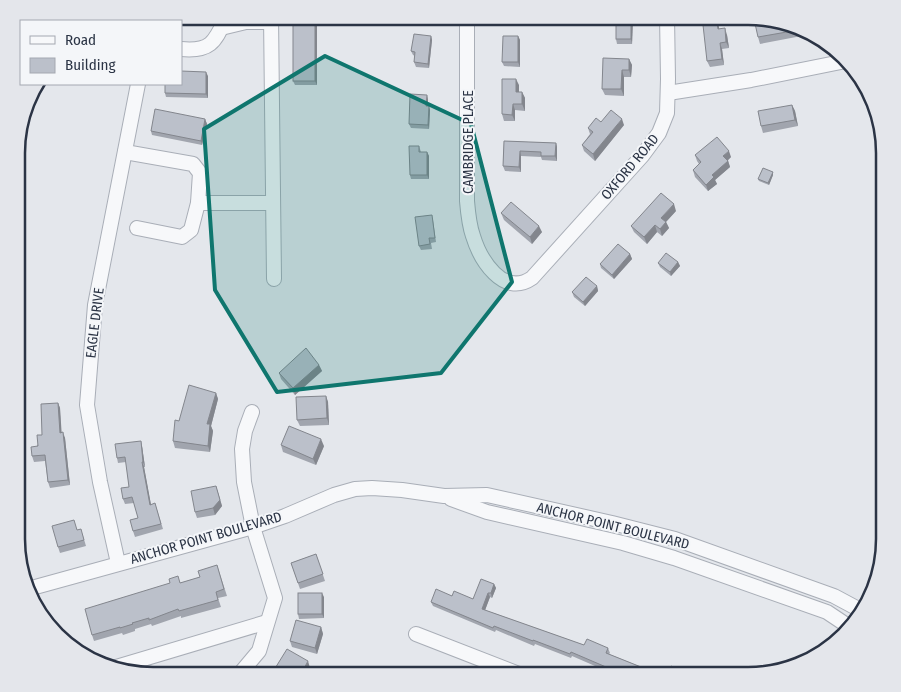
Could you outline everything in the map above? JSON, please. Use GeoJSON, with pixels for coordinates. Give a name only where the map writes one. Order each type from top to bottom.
{"type":"FeatureCollection","features":[{"type":"Feature","properties":{"kind":"street"},"geometry":{"type":"LineString","coordinates":[[182,49],[196,51],[214,42],[222,25]]}},
{"type":"Feature","properties":{"kind":"street"},"geometry":{"type":"LineString","coordinates":[[272,25],[274,279]]}},
{"type":"Feature","properties":{"kind":"street","name":"CAMBRIDGE PLACE"},"geometry":{"type":"LineString","coordinates":[[467,25],[467,202],[472,234],[486,264]]}},
{"type":"Feature","properties":{"kind":"street"},"geometry":{"type":"LineString","coordinates":[[667,25],[668,92],[751,80],[838,63]]}},
{"type":"Feature","properties":{"kind":"street","name":"EAGLE DRIVE"},"geometry":{"type":"LineString","coordinates":[[118,563],[100,482],[87,405],[95,305],[138,85]]}},
{"type":"Feature","properties":{"kind":"street","name":"OXFORD ROAD"},"geometry":{"type":"LineString","coordinates":[[486,264],[496,276],[508,283],[526,282],[532,278],[638,160],[659,133],[666,113],[668,92]]}},
{"type":"Feature","properties":{"kind":"street"},"geometry":{"type":"LineString","coordinates":[[125,152],[193,164],[200,173],[198,203],[191,230],[182,237],[138,228]]}},
{"type":"Feature","properties":{"kind":"street"},"geometry":{"type":"LineString","coordinates":[[198,203],[273,203]]}},
{"type":"Feature","properties":{"kind":"street"},"geometry":{"type":"LineString","coordinates":[[246,667],[259,651],[275,598],[254,527],[244,482],[242,449],[245,431],[252,412]]}},
{"type":"Feature","properties":{"kind":"street","name":"ANCHOR POINT BOULEVARD"},"geometry":{"type":"LineString","coordinates":[[35,587],[254,527],[334,495],[355,489],[372,488],[444,496],[487,495],[642,530],[834,596],[855,608]]}},
{"type":"Feature","properties":{"kind":"street","name":"ANCHOR POINT BOULEVARD"},"geometry":{"type":"LineString","coordinates":[[444,496],[487,512],[623,543],[674,558],[827,612],[844,623]]}},
{"type":"Feature","properties":{"kind":"street"},"geometry":{"type":"LineString","coordinates":[[125,664],[267,622]]}},
{"type":"Feature","properties":{"kind":"street"},"geometry":{"type":"LineString","coordinates":[[416,634],[501,667]]}},
{"type":"Feature","properties":{"kind":"highlighted area"},"geometry":{"type":"Polygon","coordinates":[[[325,56],[471,124],[512,282],[441,373],[277,392],[215,290],[204,129],[325,56]]]}},
{"type":"Feature","properties":{"kind":"building"},"geometry":{"type":"Polygon","coordinates":[[[293,25],[315,25],[315,81],[293,81],[293,25]]]}},
{"type":"Feature","properties":{"kind":"building"},"geometry":{"type":"Polygon","coordinates":[[[616,25],[631,25],[631,39],[616,39],[616,25]]]}},
{"type":"Feature","properties":{"kind":"building"},"geometry":{"type":"Polygon","coordinates":[[[703,25],[717,25],[718,29],[725,28],[726,42],[720,43],[722,59],[707,61],[703,25]]]}},
{"type":"Feature","properties":{"kind":"building"},"geometry":{"type":"Polygon","coordinates":[[[755,25],[773,27],[788,32],[758,37],[755,25]]]}},
{"type":"Feature","properties":{"kind":"building"},"geometry":{"type":"Polygon","coordinates":[[[414,34],[431,36],[428,64],[414,62],[415,52],[411,51],[414,34]]]}},
{"type":"Feature","properties":{"kind":"building"},"geometry":{"type":"Polygon","coordinates":[[[503,36],[518,36],[518,62],[502,62],[503,36]]]}},
{"type":"Feature","properties":{"kind":"building"},"geometry":{"type":"Polygon","coordinates":[[[603,58],[629,59],[629,70],[622,70],[621,89],[602,89],[603,58]]]}},
{"type":"Feature","properties":{"kind":"building"},"geometry":{"type":"Polygon","coordinates":[[[182,71],[206,72],[206,94],[165,93],[165,85],[182,85],[182,71]]]}},
{"type":"Feature","properties":{"kind":"building"},"geometry":{"type":"Polygon","coordinates":[[[502,79],[516,79],[516,92],[522,92],[522,104],[513,104],[512,115],[502,114],[502,79]]]}},
{"type":"Feature","properties":{"kind":"building"},"geometry":{"type":"Polygon","coordinates":[[[410,94],[427,95],[426,106],[429,106],[428,125],[409,124],[410,94]]]}},
{"type":"Feature","properties":{"kind":"building"},"geometry":{"type":"Polygon","coordinates":[[[792,105],[795,120],[761,126],[758,111],[792,105]]]}},
{"type":"Feature","properties":{"kind":"building"},"geometry":{"type":"Polygon","coordinates":[[[155,109],[205,119],[201,141],[151,131],[155,109]]]}},
{"type":"Feature","properties":{"kind":"building"},"geometry":{"type":"Polygon","coordinates":[[[611,110],[622,119],[593,154],[582,145],[593,132],[588,128],[596,118],[601,122],[611,110]]]}},
{"type":"Feature","properties":{"kind":"building"},"geometry":{"type":"Polygon","coordinates":[[[717,137],[729,151],[723,156],[728,161],[712,175],[714,177],[706,185],[693,170],[701,162],[695,155],[717,137]]]}},
{"type":"Feature","properties":{"kind":"building"},"geometry":{"type":"Polygon","coordinates":[[[504,141],[556,143],[555,156],[541,156],[541,152],[520,151],[519,167],[503,166],[504,141]]]}},
{"type":"Feature","properties":{"kind":"building"},"geometry":{"type":"Polygon","coordinates":[[[409,146],[419,146],[419,152],[427,152],[427,175],[410,175],[409,146]]]}},
{"type":"Feature","properties":{"kind":"building"},"geometry":{"type":"Polygon","coordinates":[[[763,168],[773,172],[768,183],[758,179],[763,168]]]}},
{"type":"Feature","properties":{"kind":"building"},"geometry":{"type":"Polygon","coordinates":[[[661,193],[674,204],[661,218],[666,222],[660,229],[655,225],[644,237],[631,226],[661,193]]]}},
{"type":"Feature","properties":{"kind":"building"},"geometry":{"type":"Polygon","coordinates":[[[511,202],[539,226],[530,237],[501,213],[511,202]]]}},
{"type":"Feature","properties":{"kind":"building"},"geometry":{"type":"Polygon","coordinates":[[[432,215],[435,238],[429,238],[430,244],[419,246],[415,217],[432,215]]]}},
{"type":"Feature","properties":{"kind":"building"},"geometry":{"type":"Polygon","coordinates":[[[618,244],[630,254],[612,275],[600,264],[618,244]]]}},
{"type":"Feature","properties":{"kind":"building"},"geometry":{"type":"Polygon","coordinates":[[[666,253],[678,262],[670,272],[658,263],[666,253]]]}},
{"type":"Feature","properties":{"kind":"building"},"geometry":{"type":"Polygon","coordinates":[[[586,277],[597,286],[583,302],[572,292],[586,277]]]}},
{"type":"Feature","properties":{"kind":"building"},"geometry":{"type":"Polygon","coordinates":[[[306,348],[319,365],[293,388],[279,373],[306,348]]]}},
{"type":"Feature","properties":{"kind":"building"},"geometry":{"type":"Polygon","coordinates":[[[189,385],[216,393],[207,424],[210,424],[208,446],[173,441],[175,420],[179,421],[189,385]]]}},
{"type":"Feature","properties":{"kind":"building"},"geometry":{"type":"Polygon","coordinates":[[[326,396],[327,418],[297,420],[296,397],[326,396]]]}},
{"type":"Feature","properties":{"kind":"building"},"geometry":{"type":"Polygon","coordinates":[[[58,403],[60,433],[63,432],[68,480],[48,482],[45,455],[32,456],[31,447],[38,446],[37,435],[42,435],[41,404],[58,403]]]}},
{"type":"Feature","properties":{"kind":"building"},"geometry":{"type":"Polygon","coordinates":[[[289,426],[321,439],[313,459],[281,445],[289,426]]]}},
{"type":"Feature","properties":{"kind":"building"},"geometry":{"type":"Polygon","coordinates":[[[141,441],[142,462],[150,505],[155,503],[161,524],[133,531],[130,520],[138,518],[132,497],[123,499],[121,488],[129,487],[125,457],[117,458],[115,444],[141,441]]]}},
{"type":"Feature","properties":{"kind":"building"},"geometry":{"type":"Polygon","coordinates":[[[216,486],[220,500],[213,508],[195,512],[191,491],[216,486]]]}},
{"type":"Feature","properties":{"kind":"building"},"geometry":{"type":"Polygon","coordinates":[[[74,520],[77,530],[81,529],[84,540],[58,547],[52,526],[74,520]]]}},
{"type":"Feature","properties":{"kind":"building"},"geometry":{"type":"Polygon","coordinates":[[[316,554],[323,574],[298,583],[291,563],[316,554]]]}},
{"type":"Feature","properties":{"kind":"building"},"geometry":{"type":"Polygon","coordinates":[[[217,565],[224,589],[216,592],[218,600],[179,611],[178,609],[149,620],[149,618],[92,635],[85,609],[170,583],[169,579],[178,576],[180,583],[200,577],[198,571],[217,565]]]}},
{"type":"Feature","properties":{"kind":"building"},"geometry":{"type":"Polygon","coordinates":[[[481,579],[494,584],[491,593],[488,593],[482,609],[584,645],[587,639],[608,648],[606,653],[641,667],[606,667],[571,652],[570,654],[494,626],[493,628],[431,602],[436,589],[452,596],[454,591],[473,599],[481,579]]]}},
{"type":"Feature","properties":{"kind":"building"},"geometry":{"type":"Polygon","coordinates":[[[298,593],[322,593],[322,614],[298,614],[298,593]]]}},
{"type":"Feature","properties":{"kind":"building"},"geometry":{"type":"Polygon","coordinates":[[[296,620],[321,627],[315,648],[290,641],[296,620]]]}},
{"type":"Feature","properties":{"kind":"building"},"geometry":{"type":"Polygon","coordinates":[[[287,649],[308,661],[305,667],[276,667],[287,649]]]}}]}
